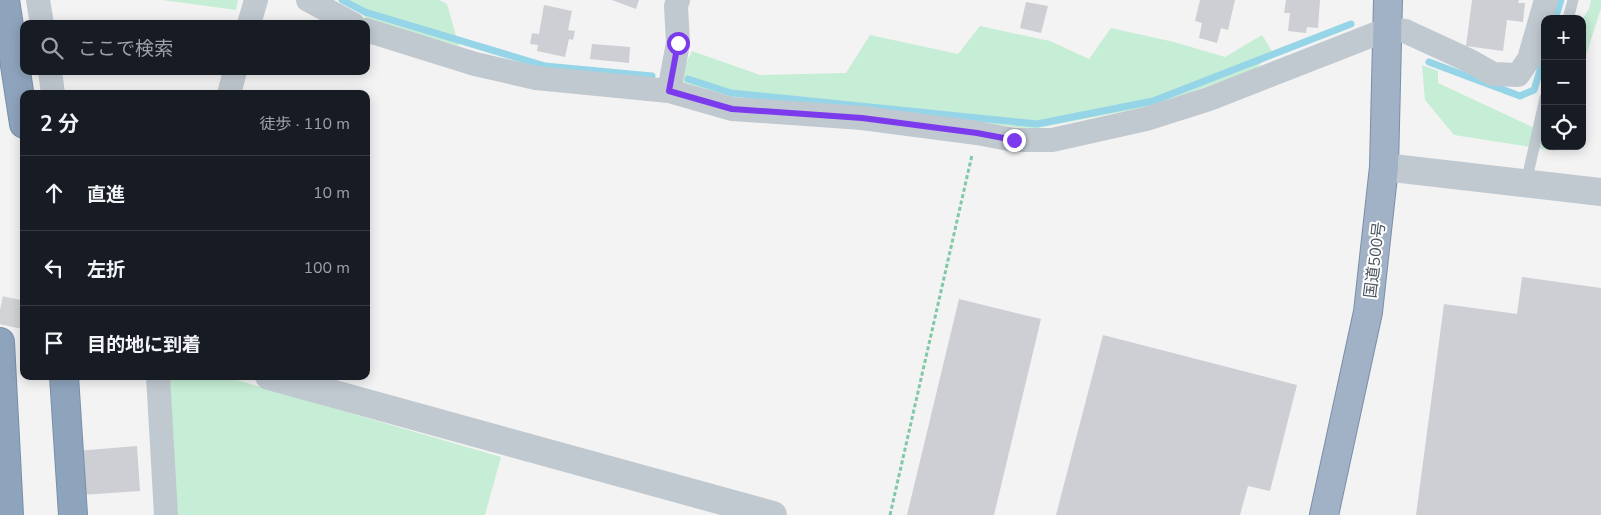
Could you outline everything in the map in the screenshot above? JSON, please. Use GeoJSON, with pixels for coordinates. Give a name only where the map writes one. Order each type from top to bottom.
{"type":"FeatureCollection","features":[{"type":"Feature","properties":{"kind":"highway"},"geometry":{"type":"LineString","coordinates":[[5,0],[20,98]]}},
{"type":"Feature","properties":{"kind":"highway","name":"国道500号"},"geometry":{"type":"LineString","coordinates":[[1324,515],[1368,312],[1384,167],[1388,0]]}},
{"type":"Feature","properties":{"kind":"highway"},"geometry":{"type":"LineString","coordinates":[[0,342],[9,515]]}},
{"type":"Feature","properties":{"kind":"highway"},"geometry":{"type":"LineString","coordinates":[[64,380],[73,515]]}},
{"type":"Feature","properties":{"kind":"street"},"geometry":{"type":"LineString","coordinates":[[38,0],[41,20]]}},
{"type":"Feature","properties":{"kind":"street"},"geometry":{"type":"LineString","coordinates":[[250,20],[256,0]]}},
{"type":"Feature","properties":{"kind":"street"},"geometry":{"type":"LineString","coordinates":[[308,0],[346,20]]}},
{"type":"Feature","properties":{"kind":"street"},"geometry":{"type":"LineString","coordinates":[[669,91],[678,43],[676,6],[678,0]]}},
{"type":"Feature","properties":{"kind":"street"},"geometry":{"type":"LineString","coordinates":[[370,31],[476,64],[536,78],[669,91],[732,109],[862,118],[977,133],[1014,140],[1052,140],[1146,119],[1209,99],[1388,29],[1405,31],[1494,74],[1518,75],[1529,60],[1546,0]]}},
{"type":"Feature","properties":{"kind":"street"},"geometry":{"type":"LineString","coordinates":[[51,75],[52,90]]}},
{"type":"Feature","properties":{"kind":"street"},"geometry":{"type":"LineString","coordinates":[[230,90],[234,75]]}},
{"type":"Feature","properties":{"kind":"street"},"geometry":{"type":"LineString","coordinates":[[1384,167],[1601,192]]}},
{"type":"Feature","properties":{"kind":"street"},"geometry":{"type":"LineString","coordinates":[[158,380],[166,515]]}},
{"type":"Feature","properties":{"kind":"street"},"geometry":{"type":"LineString","coordinates":[[284,380],[773,515]]}},
{"type":"Feature","properties":{"kind":"lane"},"geometry":{"type":"LineString","coordinates":[[1569,15],[1573,0]]}},
{"type":"Feature","properties":{"kind":"lane"},"geometry":{"type":"LineString","coordinates":[[1526,183],[1543,105]]}},
{"type":"Feature","properties":{"kind":"path"},"geometry":{"type":"LineString","coordinates":[[890,515],[977,133]]}},
{"type":"Feature","properties":{"kind":"green space"},"geometry":{"type":"Polygon","coordinates":[[[162,0],[238,0],[236,10],[162,0]]]}},
{"type":"Feature","properties":{"kind":"green space"},"geometry":{"type":"Polygon","coordinates":[[[349,0],[439,0],[447,4],[459,46],[367,19],[349,0]]]}},
{"type":"Feature","properties":{"kind":"green space"},"geometry":{"type":"Polygon","coordinates":[[[1591,0],[1601,0],[1601,8],[1586,55],[1585,15],[1591,0]]]}},
{"type":"Feature","properties":{"kind":"green space"},"geometry":{"type":"Polygon","coordinates":[[[980,26],[1050,41],[1089,59],[1111,28],[1174,42],[1225,57],[1262,35],[1272,51],[1256,69],[1152,106],[1033,129],[734,96],[676,84],[692,51],[760,75],[846,73],[870,35],[958,54],[980,26]]]}},
{"type":"Feature","properties":{"kind":"green space"},"geometry":{"type":"Polygon","coordinates":[[[1422,65],[1438,71],[1438,83],[1541,131],[1541,149],[1454,135],[1425,100],[1422,65]]]}},
{"type":"Feature","properties":{"kind":"green space"},"geometry":{"type":"Polygon","coordinates":[[[166,380],[237,380],[501,457],[485,515],[174,515],[166,380]]]}},
{"type":"Feature","properties":{"kind":"building"},"geometry":{"type":"Polygon","coordinates":[[[612,0],[639,0],[636,9],[612,0]]]}},
{"type":"Feature","properties":{"kind":"building"},"geometry":{"type":"Polygon","coordinates":[[[1200,0],[1235,0],[1228,30],[1221,28],[1217,43],[1199,38],[1202,23],[1195,21],[1200,0]]]}},
{"type":"Feature","properties":{"kind":"building"},"geometry":{"type":"Polygon","coordinates":[[[1286,0],[1320,0],[1318,28],[1307,27],[1306,33],[1288,31],[1290,13],[1284,13],[1286,0]]]}},
{"type":"Feature","properties":{"kind":"building"},"geometry":{"type":"Polygon","coordinates":[[[1472,0],[1519,0],[1518,3],[1525,3],[1523,22],[1507,20],[1503,51],[1466,46],[1472,0]]]}},
{"type":"Feature","properties":{"kind":"building"},"geometry":{"type":"Polygon","coordinates":[[[1026,2],[1048,6],[1041,33],[1020,28],[1026,2]]]}},
{"type":"Feature","properties":{"kind":"building"},"geometry":{"type":"Polygon","coordinates":[[[544,5],[572,11],[568,30],[575,31],[573,40],[569,39],[565,57],[537,51],[538,45],[530,44],[532,33],[539,34],[544,5]]]}},
{"type":"Feature","properties":{"kind":"building"},"geometry":{"type":"Polygon","coordinates":[[[592,44],[630,47],[629,63],[590,59],[592,44]]]}},
{"type":"Feature","properties":{"kind":"building"},"geometry":{"type":"Polygon","coordinates":[[[1522,277],[1601,288],[1601,515],[1416,515],[1444,304],[1517,314],[1522,277]]]}},
{"type":"Feature","properties":{"kind":"building"},"geometry":{"type":"Polygon","coordinates":[[[959,299],[1041,319],[994,515],[907,515],[959,299]]]}},
{"type":"Feature","properties":{"kind":"building"},"geometry":{"type":"Polygon","coordinates":[[[1103,335],[1297,385],[1270,491],[1248,486],[1240,515],[1056,515],[1103,335]]]}},
{"type":"Feature","properties":{"kind":"building"},"geometry":{"type":"Polygon","coordinates":[[[137,446],[140,491],[67,496],[64,452],[137,446]]]}},
{"type":"Feature","properties":{"kind":"waterway"},"geometry":{"type":"LineString","coordinates":[[342,0],[365,12],[545,66],[652,76]]}},
{"type":"Feature","properties":{"kind":"waterway"},"geometry":{"type":"LineString","coordinates":[[1556,15],[1561,0]]}},
{"type":"Feature","properties":{"kind":"waterway"},"geometry":{"type":"LineString","coordinates":[[688,79],[731,93],[1037,124],[1153,101],[1351,24]]}},
{"type":"Feature","properties":{"kind":"waterway"},"geometry":{"type":"LineString","coordinates":[[1429,62],[1520,96],[1534,90],[1543,60]]}},
{"type":"Feature","properties":{"kind":"tunnel"},"geometry":{"type":"LineString","coordinates":[[0,310],[20,314]]}},
{"type":"Feature","properties":{"kind":"route"},"geometry":{"type":"LineString","coordinates":[[678,43],[669,91],[732,109],[862,118],[977,133],[1014,140]]}}]}
